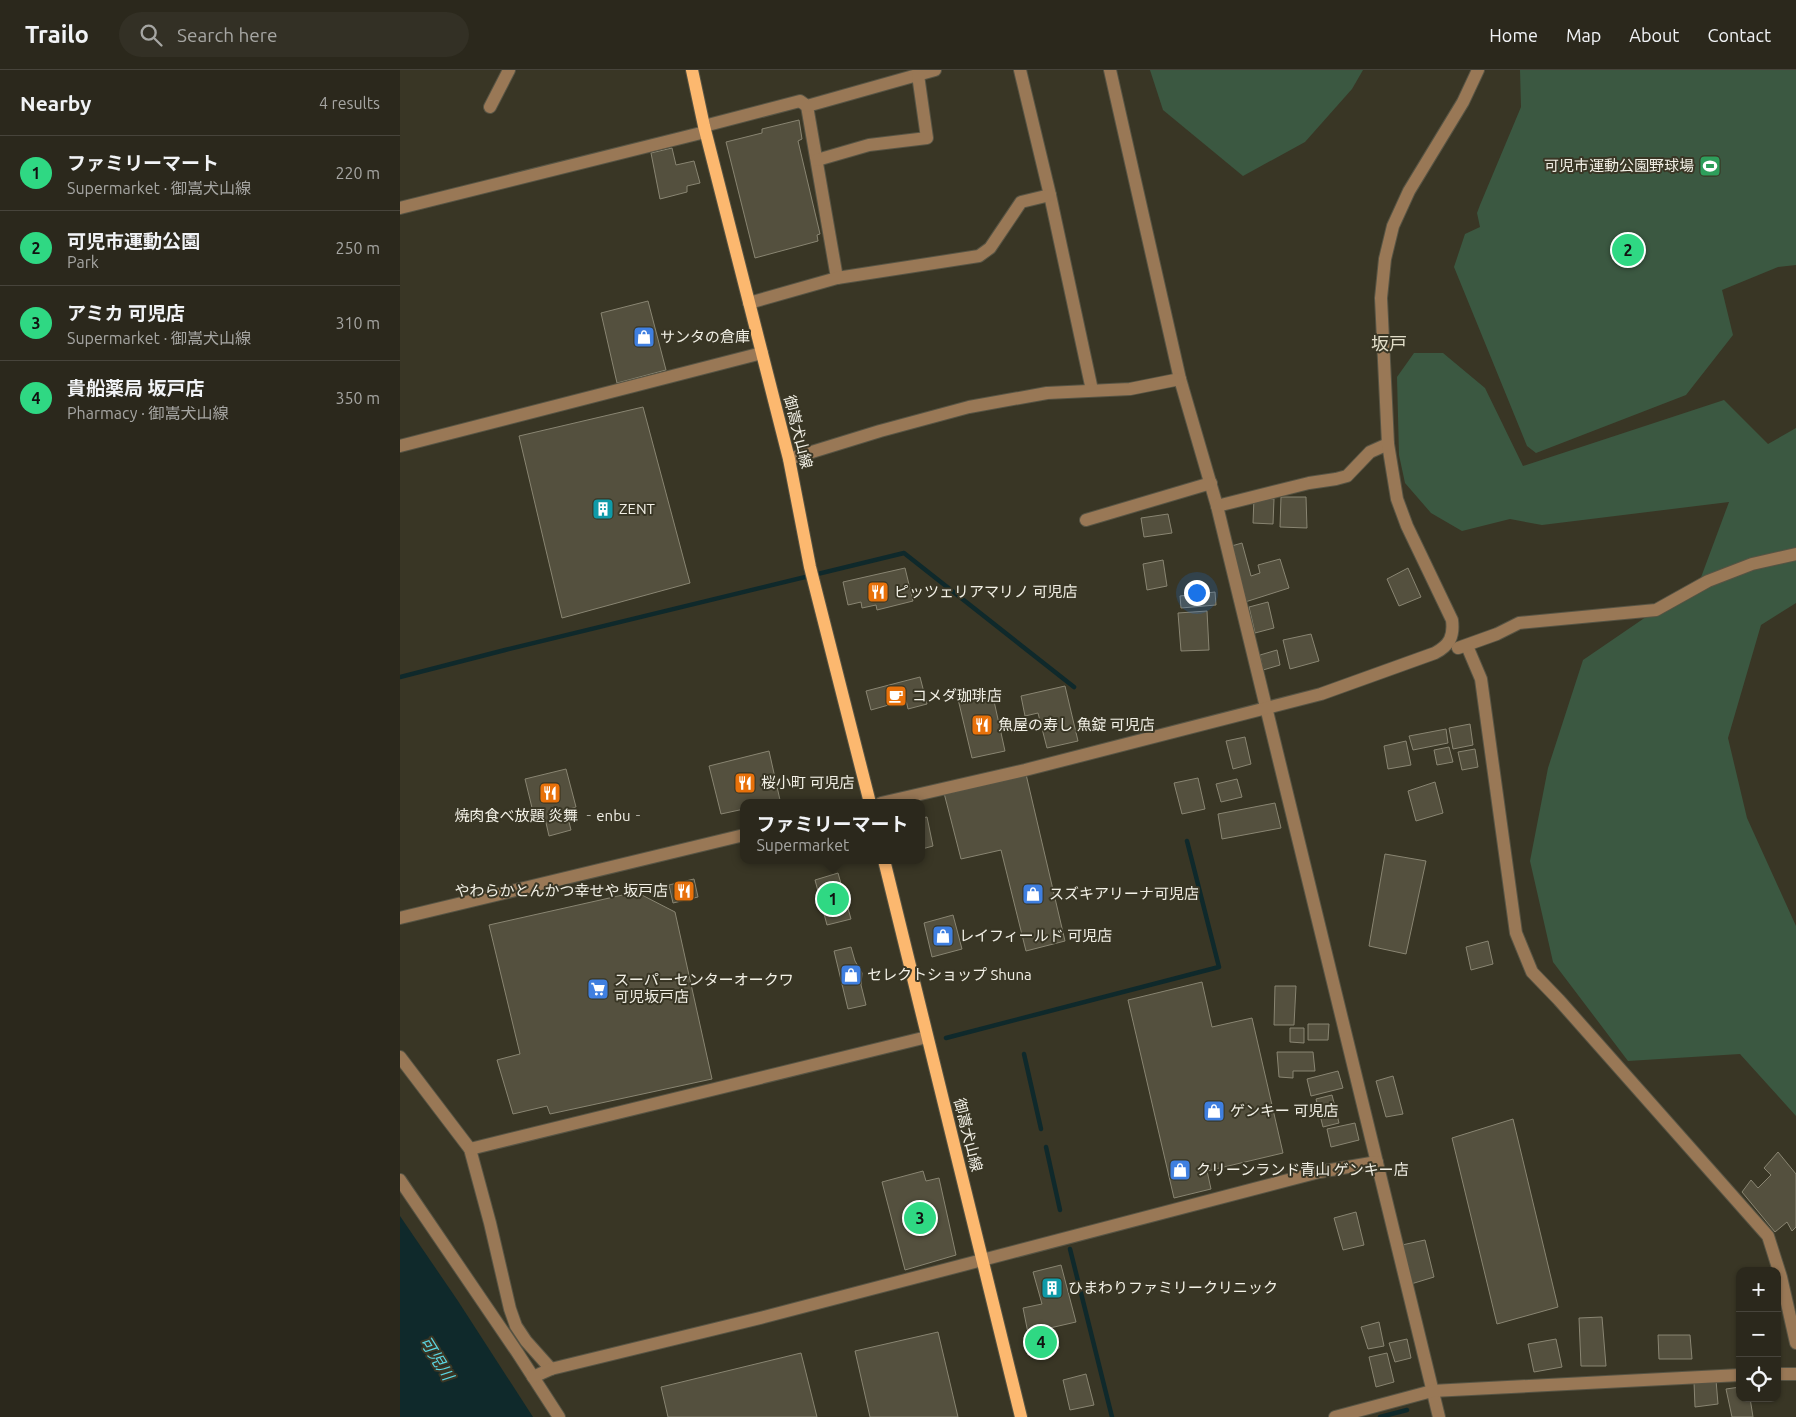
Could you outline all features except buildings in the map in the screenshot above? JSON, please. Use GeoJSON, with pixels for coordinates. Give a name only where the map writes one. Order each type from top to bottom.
{"type":"FeatureCollection","features":[{"type":"Feature","properties":{"kind":"main road","name":"御嵩犬山線"},"geometry":{"type":"LineString","coordinates":[[692,70],[704,129],[789,460],[810,567],[869,799]]}},
{"type":"Feature","properties":{"kind":"main road","name":"御嵩犬山線"},"geometry":{"type":"LineString","coordinates":[[885,864],[1021,1417]]}},
{"type":"Feature","properties":{"kind":"street"},"geometry":{"type":"LineString","coordinates":[[490,107],[509,70]]}},
{"type":"Feature","properties":{"kind":"street"},"geometry":{"type":"LineString","coordinates":[[807,106],[935,70]]}},
{"type":"Feature","properties":{"kind":"street"},"geometry":{"type":"LineString","coordinates":[[1020,70],[1050,195],[1092,390]]}},
{"type":"Feature","properties":{"kind":"street"},"geometry":{"type":"LineString","coordinates":[[1110,70],[1180,379],[1212,483],[1439,1417]]}},
{"type":"Feature","properties":{"kind":"street"},"geometry":{"type":"LineString","coordinates":[[898,799],[1034,768],[1322,694],[1435,653],[1449,644],[1454,632],[1452,620],[1407,526],[1397,499],[1388,444],[1381,298],[1385,259],[1393,226],[1409,191],[1463,102],[1478,70]]}},
{"type":"Feature","properties":{"kind":"street"},"geometry":{"type":"LineString","coordinates":[[817,160],[869,145],[927,138],[918,75]]}},
{"type":"Feature","properties":{"kind":"street"},"geometry":{"type":"LineString","coordinates":[[400,208],[704,129],[800,101],[807,106],[837,278]]}},
{"type":"Feature","properties":{"kind":"street"},"geometry":{"type":"LineString","coordinates":[[749,303],[837,278],[978,256],[990,248],[1021,202],[1050,195]]}},
{"type":"Feature","properties":{"kind":"street"},"geometry":{"type":"LineString","coordinates":[[400,446],[762,352]]}},
{"type":"Feature","properties":{"kind":"street"},"geometry":{"type":"LineString","coordinates":[[789,460],[880,431],[969,407],[1047,393],[1130,389],[1180,379]]}},
{"type":"Feature","properties":{"kind":"street"},"geometry":{"type":"LineString","coordinates":[[1217,506],[1309,483],[1347,476],[1370,452],[1388,444]]}},
{"type":"Feature","properties":{"kind":"street"},"geometry":{"type":"LineString","coordinates":[[1086,520],[1212,483]]}},
{"type":"Feature","properties":{"kind":"street"},"geometry":{"type":"LineString","coordinates":[[1449,644],[1457,648],[1467,646],[1519,623],[1656,610],[1708,580],[1752,564],[1796,554]]}},
{"type":"Feature","properties":{"kind":"street"},"geometry":{"type":"LineString","coordinates":[[1467,646],[1481,679],[1516,933],[1532,972],[1560,1000],[1768,1236],[1781,1278],[1796,1343]]}},
{"type":"Feature","properties":{"kind":"street"},"geometry":{"type":"LineString","coordinates":[[400,918],[740,836]]}},
{"type":"Feature","properties":{"kind":"street"},"geometry":{"type":"LineString","coordinates":[[470,1149],[927,1037]]}},
{"type":"Feature","properties":{"kind":"street"},"geometry":{"type":"LineString","coordinates":[[400,1057],[470,1149],[510,1309],[516,1326],[526,1341],[551,1369]]}},
{"type":"Feature","properties":{"kind":"street"},"geometry":{"type":"LineString","coordinates":[[533,1377],[551,1369],[764,1317],[1319,1172],[1377,1162]]}},
{"type":"Feature","properties":{"kind":"street"},"geometry":{"type":"LineString","coordinates":[[400,1180],[559,1417]]}},
{"type":"Feature","properties":{"kind":"street"},"geometry":{"type":"LineString","coordinates":[[1781,1374],[1796,1374]]}},
{"type":"Feature","properties":{"kind":"street"},"geometry":{"type":"LineString","coordinates":[[1334,1417],[1432,1391],[1736,1375]]}},
{"type":"Feature","properties":{"kind":"green space"},"geometry":{"type":"Polygon","coordinates":[[[1150,70],[1363,70],[1352,89],[1305,142],[1243,176],[1163,110],[1150,70]]]}},
{"type":"Feature","properties":{"kind":"green space"},"geometry":{"type":"Polygon","coordinates":[[[1520,70],[1796,70],[1796,265],[1778,267],[1722,290],[1733,335],[1686,395],[1536,453],[1527,446],[1454,267],[1465,234],[1480,227],[1477,213],[1521,107],[1520,70]]]}},
{"type":"Feature","properties":{"kind":"green space"},"geometry":{"type":"Polygon","coordinates":[[[1414,353],[1443,353],[1485,388],[1523,466],[1724,400],[1768,444],[1796,428],[1796,603],[1761,625],[1728,738],[1747,818],[1796,926],[1796,1116],[1740,1054],[1628,1061],[1553,962],[1530,861],[1548,768],[1583,660],[1700,580],[1729,502],[1542,525],[1510,519],[1462,531],[1431,513],[1405,483],[1399,455],[1397,377],[1414,353]]]}},
{"type":"Feature","properties":{"kind":"water","name":"可児川"},"geometry":{"type":"Polygon","coordinates":[[[400,1216],[458,1301],[533,1417],[400,1417],[400,1216]]]}},
{"type":"Feature","properties":{"kind":"waterway"},"geometry":{"type":"LineString","coordinates":[[400,677],[904,553],[1074,687]]}},
{"type":"Feature","properties":{"kind":"waterway"},"geometry":{"type":"LineString","coordinates":[[946,1038],[1219,967],[1187,841]]}},
{"type":"Feature","properties":{"kind":"waterway"},"geometry":{"type":"LineString","coordinates":[[1024,1054],[1041,1129]]}},
{"type":"Feature","properties":{"kind":"waterway"},"geometry":{"type":"LineString","coordinates":[[1046,1147],[1060,1210]]}},
{"type":"Feature","properties":{"kind":"waterway"},"geometry":{"type":"LineString","coordinates":[[1070,1249],[1112,1417]]}},
{"type":"Feature","properties":{"kind":"waterway"},"geometry":{"type":"LineString","coordinates":[[1380,1417],[1407,1410]]}},
{"type":"Feature","properties":{"kind":"place","name":"可児市運動公園野球場"},"geometry":{"type":"Point","coordinates":[1710,166]}},
{"type":"Feature","properties":{"kind":"place","name":"可児市運動公園"},"geometry":{"type":"Point","coordinates":[1628,250]}},
{"type":"Feature","properties":{"kind":"place","name":"サンタの倉庫"},"geometry":{"type":"Point","coordinates":[644,337]}},
{"type":"Feature","properties":{"kind":"place","name":"ZENT"},"geometry":{"type":"Point","coordinates":[603,509]}},
{"type":"Feature","properties":{"kind":"place","name":"ピッツェリアマリノ 可児店"},"geometry":{"type":"Point","coordinates":[878,592]}},
{"type":"Feature","properties":{"kind":"place","name":"コメダ珈琲店"},"geometry":{"type":"Point","coordinates":[896,696]}},
{"type":"Feature","properties":{"kind":"place","name":"魚屋の寿し 魚錠 可児店"},"geometry":{"type":"Point","coordinates":[982,725]}},
{"type":"Feature","properties":{"kind":"place","name":"桜小町 可児店"},"geometry":{"type":"Point","coordinates":[745,783]}},
{"type":"Feature","properties":{"kind":"place","name":"焼肉食べ放題 炎舞 ‐enbu‐"},"geometry":{"type":"Point","coordinates":[550,793]}},
{"type":"Feature","properties":{"kind":"place","name":"やわらかとんかつ幸せや 坂戸店"},"geometry":{"type":"Point","coordinates":[684,891]}},
{"type":"Feature","properties":{"kind":"place","name":"スズキアリーナ可児店"},"geometry":{"type":"Point","coordinates":[1033,894]}},
{"type":"Feature","properties":{"kind":"place","name":"ファミリーマート"},"geometry":{"type":"Point","coordinates":[833,899]}},
{"type":"Feature","properties":{"kind":"place","name":"レイフィールド 可児店"},"geometry":{"type":"Point","coordinates":[943,936]}},
{"type":"Feature","properties":{"kind":"place","name":"セレクトショップ Shuna"},"geometry":{"type":"Point","coordinates":[851,975]}},
{"type":"Feature","properties":{"kind":"place","name":"スーパーセンターオークワ 可児坂戸店"},"geometry":{"type":"Point","coordinates":[598,989]}},
{"type":"Feature","properties":{"kind":"place","name":"ゲンキー 可児店"},"geometry":{"type":"Point","coordinates":[1214,1111]}},
{"type":"Feature","properties":{"kind":"place","name":"クリーンランド青山 ゲンキー店"},"geometry":{"type":"Point","coordinates":[1180,1170]}},
{"type":"Feature","properties":{"kind":"place","name":"アミカ 可児店"},"geometry":{"type":"Point","coordinates":[920,1218]}},
{"type":"Feature","properties":{"kind":"place","name":"ひまわりファミリークリニック"},"geometry":{"type":"Point","coordinates":[1052,1288]}},
{"type":"Feature","properties":{"kind":"place","name":"貴船薬局 坂戸店"},"geometry":{"type":"Point","coordinates":[1041,1342]}},
{"type":"Feature","properties":{"kind":"district","name":"坂戸"},"geometry":{"type":"Point","coordinates":[1389,344]}}]}
